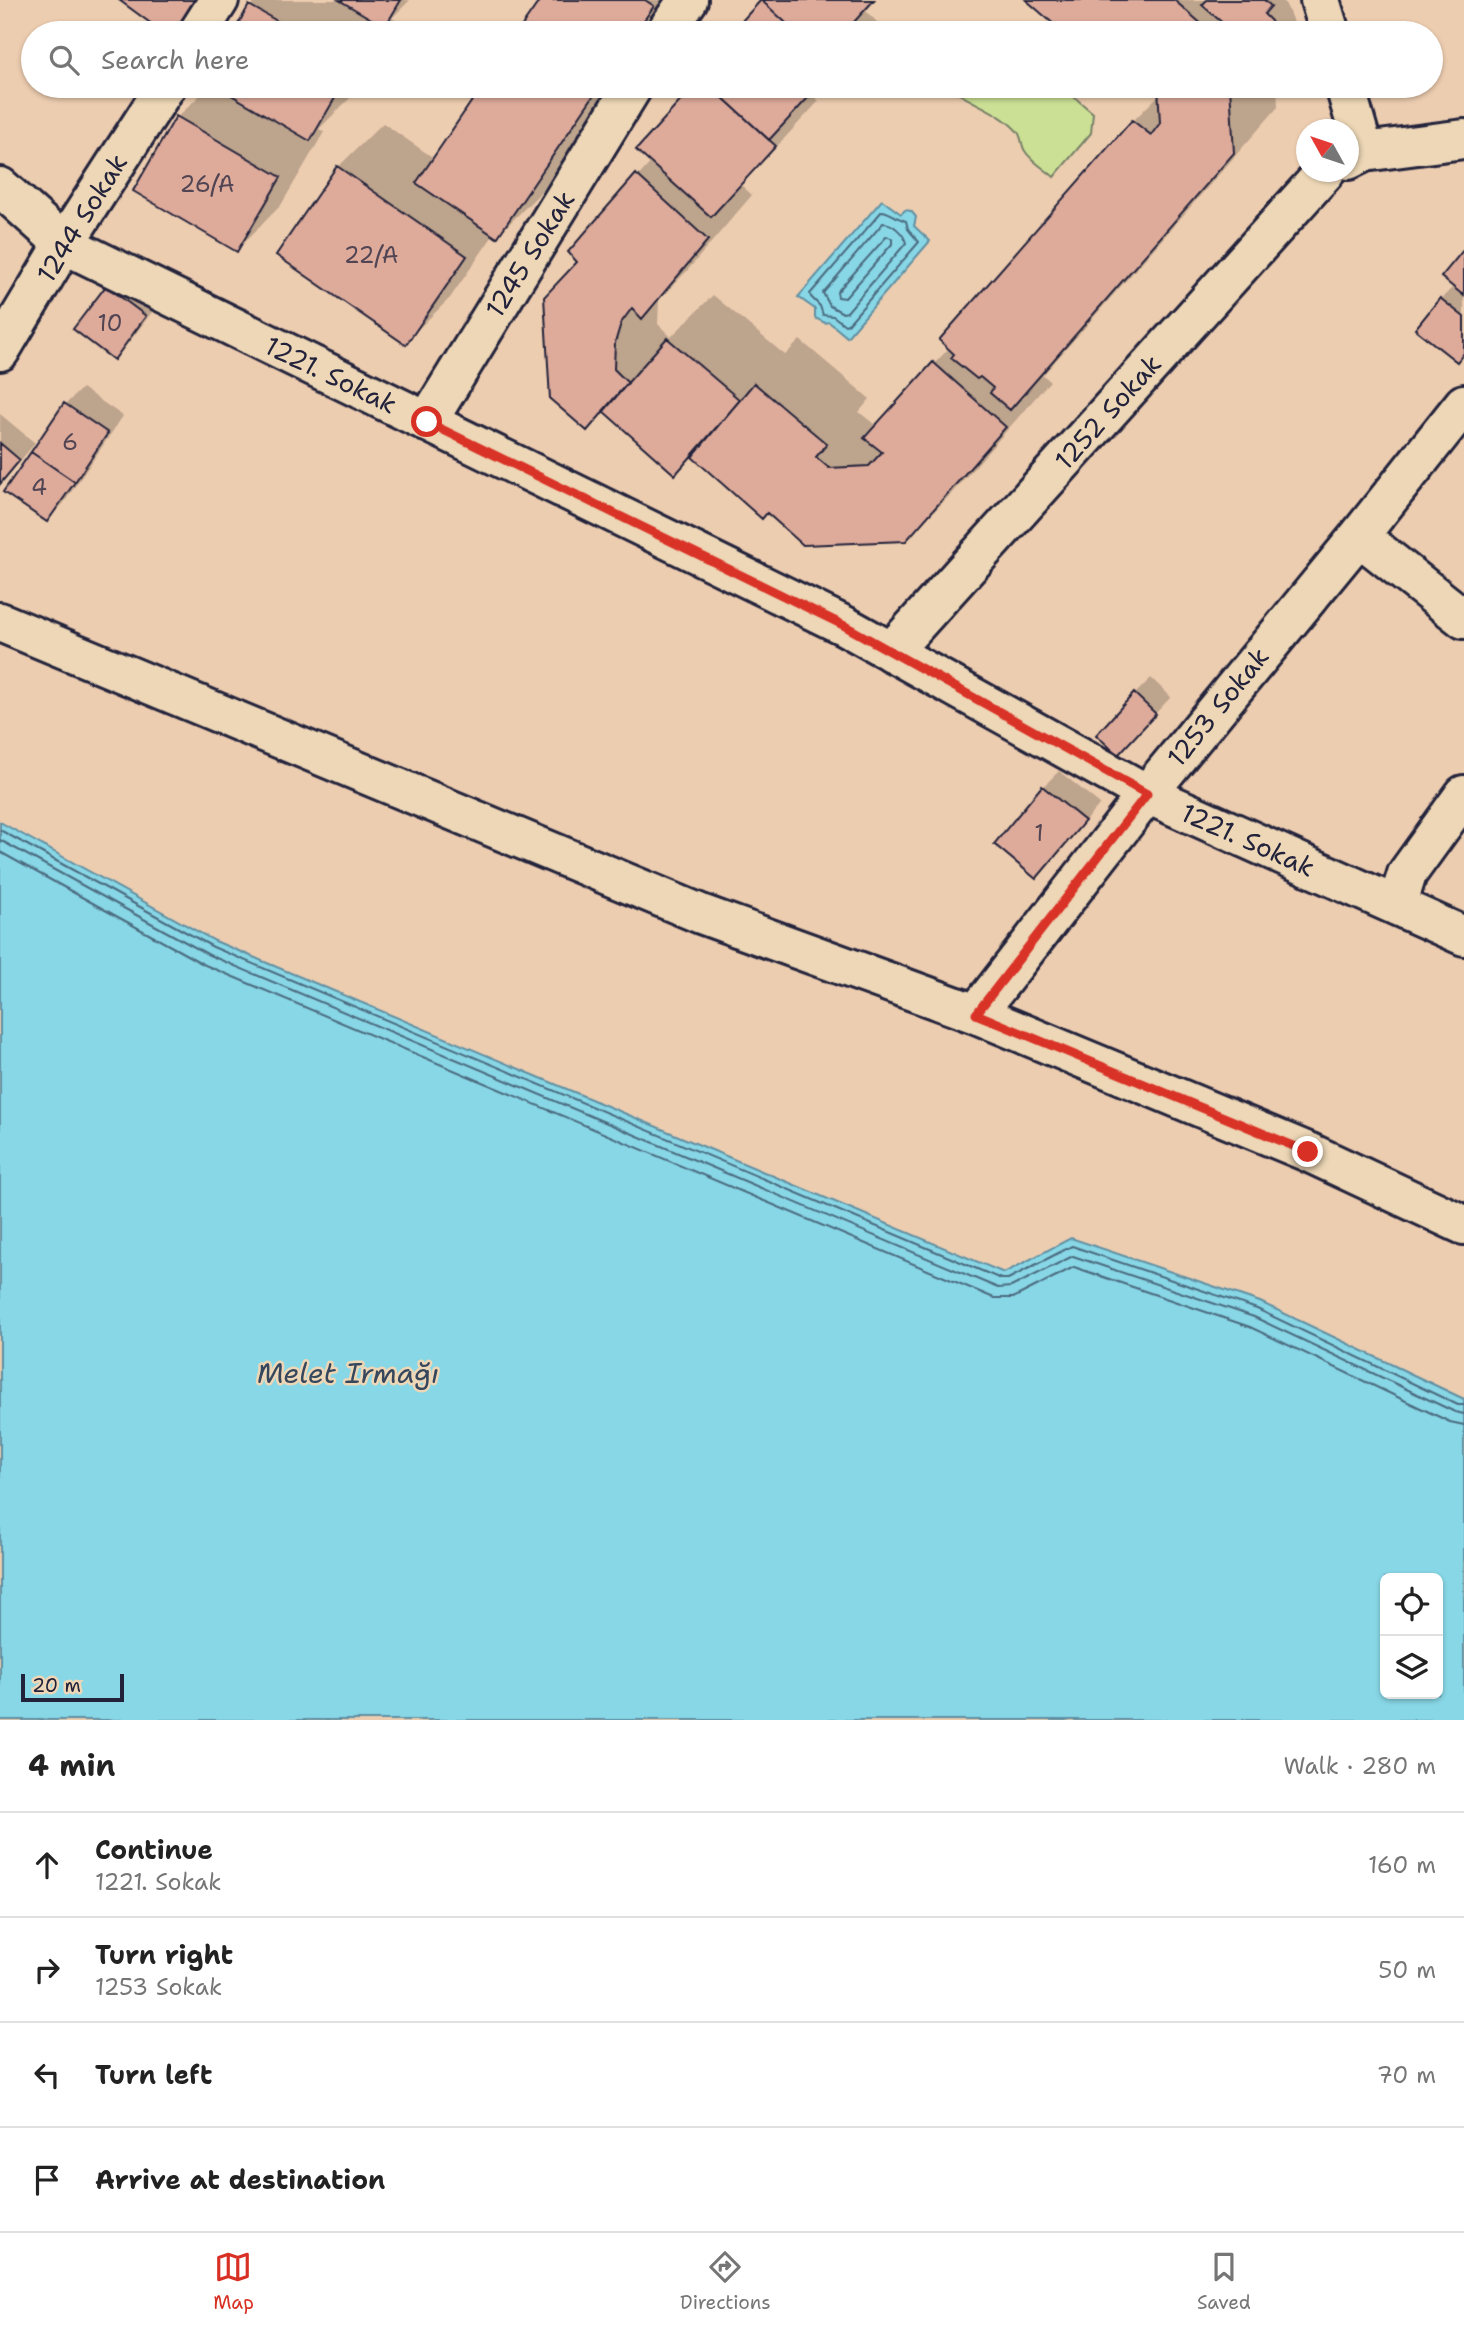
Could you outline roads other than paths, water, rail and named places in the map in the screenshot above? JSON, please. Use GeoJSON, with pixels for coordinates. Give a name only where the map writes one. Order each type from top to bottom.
{"type":"FeatureCollection","features":[{"type":"Feature","properties":{"kind":"street"},"geometry":{"type":"LineString","coordinates":[[206,21],[219,0]]}},
{"type":"Feature","properties":{"kind":"street"},"geometry":{"type":"LineString","coordinates":[[673,21],[688,0]]}},
{"type":"Feature","properties":{"kind":"street"},"geometry":{"type":"LineString","coordinates":[[1320,0],[1326,21]]}},
{"type":"Feature","properties":{"kind":"street","name":"1244 Sokak"},"geometry":{"type":"LineString","coordinates":[[0,351],[64,244],[158,98]]}},
{"type":"Feature","properties":{"kind":"street","name":"1245 Sokak"},"geometry":{"type":"LineString","coordinates":[[427,422],[626,98]]}},
{"type":"Feature","properties":{"kind":"street"},"geometry":{"type":"LineString","coordinates":[[1347,98],[1350,119]]}},
{"type":"Feature","properties":{"kind":"street"},"geometry":{"type":"LineString","coordinates":[[1359,156],[1464,139]]}},
{"type":"Feature","properties":{"kind":"street","name":"1252 Sokak"},"geometry":{"type":"LineString","coordinates":[[891,652],[1316,182]]}},
{"type":"Feature","properties":{"kind":"street","name":"1221. Sokak"},"geometry":{"type":"LineString","coordinates":[[0,187],[64,244],[832,620],[1147,794],[1464,936]]}},
{"type":"Feature","properties":{"kind":"street","name":"1253 Sokak"},"geometry":{"type":"LineString","coordinates":[[976,1014],[1147,794],[1464,404]]}},
{"type":"Feature","properties":{"kind":"street"},"geometry":{"type":"LineString","coordinates":[[1359,536],[1464,619]]}},
{"type":"Feature","properties":{"kind":"street"},"geometry":{"type":"LineString","coordinates":[[0,622],[701,914],[976,1014],[1308,1152],[1464,1225]]}},
{"type":"Feature","properties":{"kind":"street"},"geometry":{"type":"LineString","coordinates":[[1397,906],[1406,874],[1464,795]]}},
{"type":"Feature","properties":{"kind":"water"},"geometry":{"type":"Polygon","coordinates":[[[882,200],[901,214],[905,210],[911,211],[916,217],[914,226],[930,241],[847,337],[829,322],[815,318],[815,309],[798,297],[882,200]]]}},
{"type":"Feature","properties":{"kind":"water","name":"Melet Irmağı"},"geometry":{"type":"Polygon","coordinates":[[[0,822],[215,941],[1004,1273],[1071,1238],[1260,1302],[1464,1399],[1464,1720],[0,1720],[0,822]]]}}]}
